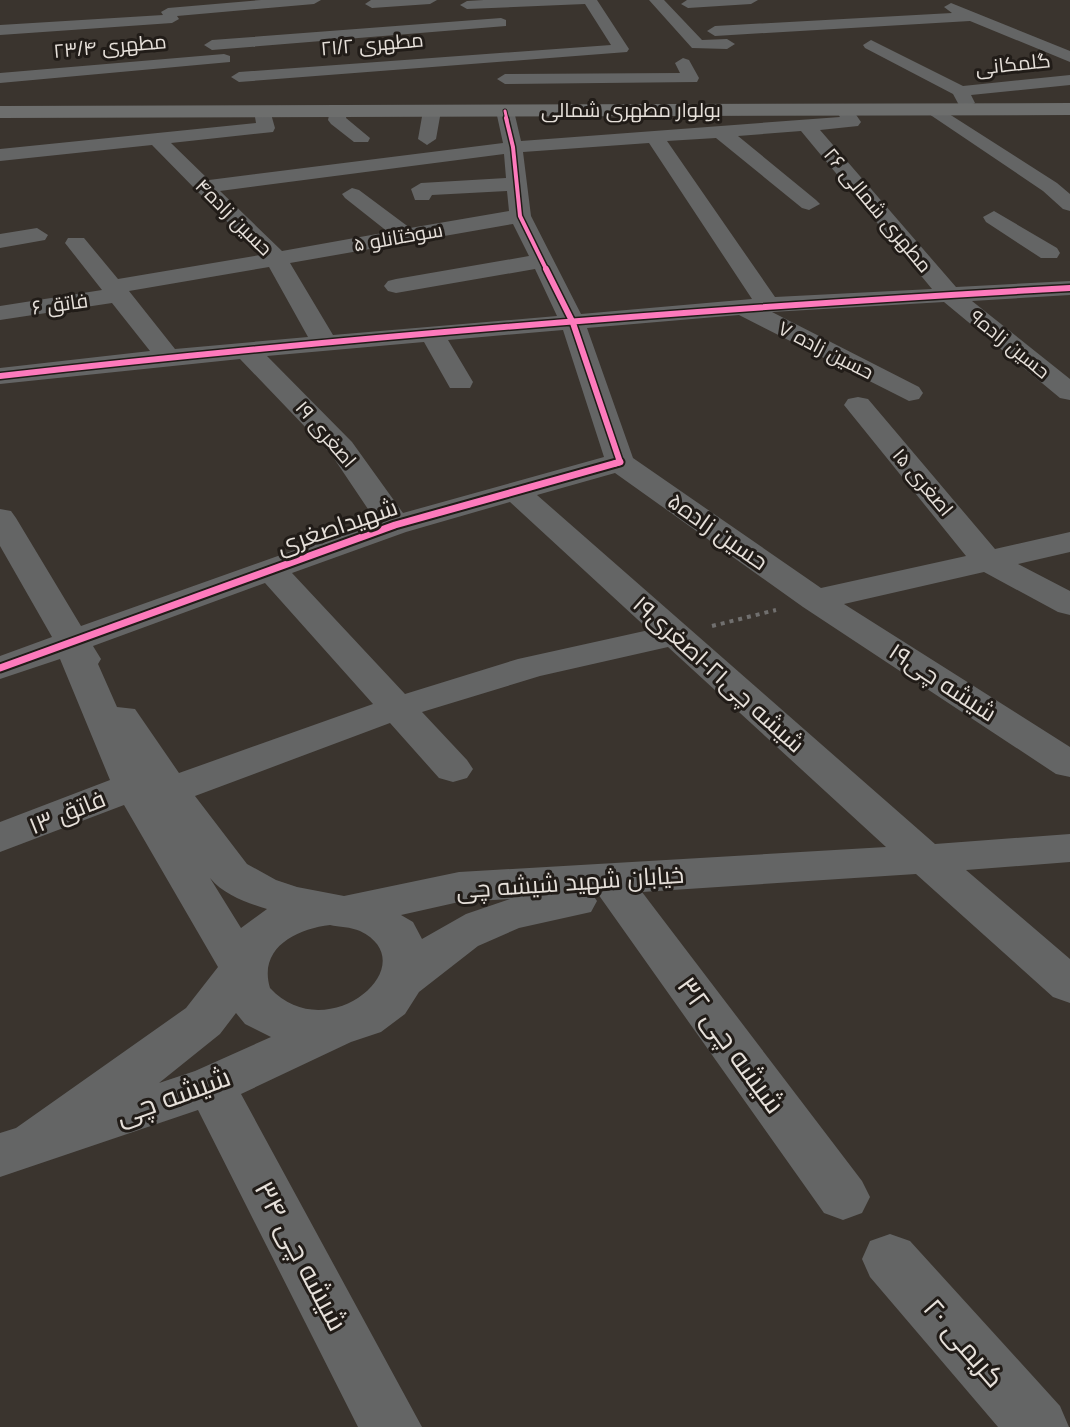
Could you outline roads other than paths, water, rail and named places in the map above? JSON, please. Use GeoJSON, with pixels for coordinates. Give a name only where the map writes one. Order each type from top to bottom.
{"type":"FeatureCollection","features":[{"type":"Feature","properties":{"kind":"main road","name":"بولوار مطهری شمالی"},"geometry":{"type":"LineString","coordinates":[[0,104],[264,114],[963,97],[1069,108]]}},
{"type":"Feature","properties":{"kind":"main road","name":"بولوار مطهری شمالی"},"geometry":{"type":"LineString","coordinates":[[264,114],[503,107],[1069,108]]}},
{"type":"Feature","properties":{"kind":"main road","name":"بولوار مطهری شمالی"},"geometry":{"type":"LineString","coordinates":[[0,112],[69,108]]}},
{"type":"Feature","properties":{"kind":"street"},"geometry":{"type":"LineString","coordinates":[[0,30],[71,20],[170,15],[314,0]]}},
{"type":"Feature","properties":{"kind":"street"},"geometry":{"type":"LineString","coordinates":[[359,10],[430,0]]}},
{"type":"Feature","properties":{"kind":"street"},"geometry":{"type":"LineString","coordinates":[[359,10],[494,1],[590,0],[618,44],[504,35]]}},
{"type":"Feature","properties":{"kind":"street"},"geometry":{"type":"LineString","coordinates":[[656,0],[698,45],[727,44],[686,2]]}},
{"type":"Feature","properties":{"kind":"street"},"geometry":{"type":"LineString","coordinates":[[686,2],[751,0]]}},
{"type":"Feature","properties":{"kind":"street"},"geometry":{"type":"LineString","coordinates":[[936,0],[1070,57]]}},
{"type":"Feature","properties":{"kind":"street"},"geometry":{"type":"LineString","coordinates":[[494,1],[504,35],[503,107],[513,147],[520,216],[573,323],[620,462]]}},
{"type":"Feature","properties":{"kind":"street"},"geometry":{"type":"LineString","coordinates":[[281,3],[297,19]]}},
{"type":"Feature","properties":{"kind":"street"},"geometry":{"type":"LineString","coordinates":[[359,10],[364,34]]}},
{"type":"Feature","properties":{"kind":"street"},"geometry":{"type":"LineString","coordinates":[[504,35],[600,16]]}},
{"type":"Feature","properties":{"kind":"street"},"geometry":{"type":"LineString","coordinates":[[715,31],[972,16]]}},
{"type":"Feature","properties":{"kind":"street","name":"مطهری ۲۳/۴"},"geometry":{"type":"LineString","coordinates":[[0,78],[211,49],[364,34],[504,35]]}},
{"type":"Feature","properties":{"kind":"street","name":"مطهری ۲۱/۲"},"geometry":{"type":"LineString","coordinates":[[239,77],[504,35]]}},
{"type":"Feature","properties":{"kind":"street"},"geometry":{"type":"LineString","coordinates":[[871,45],[963,97]]}},
{"type":"Feature","properties":{"kind":"street"},"geometry":{"type":"LineString","coordinates":[[0,155],[157,140],[264,114],[239,77],[211,49]]}},
{"type":"Feature","properties":{"kind":"street"},"geometry":{"type":"LineString","coordinates":[[505,79],[612,74],[691,78],[683,63]]}},
{"type":"Feature","properties":{"kind":"street"},"geometry":{"type":"LineString","coordinates":[[1024,68],[1062,81]]}},
{"type":"Feature","properties":{"kind":"street","name":"گلمکانی"},"geometry":{"type":"LineString","coordinates":[[963,97],[1062,81]]}},
{"type":"Feature","properties":{"kind":"street"},"geometry":{"type":"LineString","coordinates":[[205,187],[513,147],[852,122],[844,110]]}},
{"type":"Feature","properties":{"kind":"street"},"geometry":{"type":"LineString","coordinates":[[935,110],[1050,187],[1070,205]]}},
{"type":"Feature","properties":{"kind":"street"},"geometry":{"type":"LineString","coordinates":[[339,111],[337,120],[361,138]]}},
{"type":"Feature","properties":{"kind":"street"},"geometry":{"type":"LineString","coordinates":[[427,139],[432,111]]}},
{"type":"Feature","properties":{"kind":"street","name":"مطهری شمالی ۲۶"},"geometry":{"type":"LineString","coordinates":[[806,125],[950,295]]}},
{"type":"Feature","properties":{"kind":"street"},"geometry":{"type":"LineString","coordinates":[[721,132],[809,204]]}},
{"type":"Feature","properties":{"kind":"street"},"geometry":{"type":"LineString","coordinates":[[655,137],[756,306]]}},
{"type":"Feature","properties":{"kind":"street","name":"حسین زاده۴"},"geometry":{"type":"LineString","coordinates":[[157,140],[275,257],[325,344]]}},
{"type":"Feature","properties":{"kind":"street"},"geometry":{"type":"LineString","coordinates":[[422,196],[421,189],[517,184]]}},
{"type":"Feature","properties":{"kind":"street"},"geometry":{"type":"LineString","coordinates":[[352,194],[405,235]]}},
{"type":"Feature","properties":{"kind":"street","name":"سوختانلو ۵"},"geometry":{"type":"LineString","coordinates":[[117,291],[275,257],[520,216]]}},
{"type":"Feature","properties":{"kind":"street"},"geometry":{"type":"LineString","coordinates":[[1049,253],[1002,222],[1055,224]]}},
{"type":"Feature","properties":{"kind":"street"},"geometry":{"type":"LineString","coordinates":[[0,241],[37,235]]}},
{"type":"Feature","properties":{"kind":"street"},"geometry":{"type":"LineString","coordinates":[[76,243],[168,357]]}},
{"type":"Feature","properties":{"kind":"street"},"geometry":{"type":"LineString","coordinates":[[396,286],[541,261]]}},
{"type":"Feature","properties":{"kind":"street"},"geometry":{"type":"LineString","coordinates":[[0,376],[168,357],[756,306],[1070,288]]}},
{"type":"Feature","properties":{"kind":"street","name":"فاتق ۶"},"geometry":{"type":"LineString","coordinates":[[0,313],[117,291]]}},
{"type":"Feature","properties":{"kind":"street","name":"حسین زاده۹"},"geometry":{"type":"LineString","coordinates":[[950,295],[1070,392]]}},
{"type":"Feature","properties":{"kind":"street","name":"حسین زاده ۷"},"geometry":{"type":"LineString","coordinates":[[756,306],[909,393]]}},
{"type":"Feature","properties":{"kind":"street"},"geometry":{"type":"LineString","coordinates":[[432,335],[460,382]]}},
{"type":"Feature","properties":{"kind":"street","name":"اصغری ۱۹"},"geometry":{"type":"LineString","coordinates":[[247,351],[342,448],[395,525]]}},
{"type":"Feature","properties":{"kind":"street","name":"اصغری ۱۵"},"geometry":{"type":"LineString","coordinates":[[858,405],[987,560]]}},
{"type":"Feature","properties":{"kind":"street","name":"شهیداصغری"},"geometry":{"type":"LineString","coordinates":[[0,668],[395,525],[620,462]]}},
{"type":"Feature","properties":{"kind":"street","name":"حسین زاده۵"},"geometry":{"type":"LineString","coordinates":[[620,462],[815,600]]}},
{"type":"Feature","properties":{"kind":"street","name":"شیشه چی۲۱-اصغری۱۹"},"geometry":{"type":"LineString","coordinates":[[515,491],[1070,985]]}},
{"type":"Feature","properties":{"kind":"street"},"geometry":{"type":"LineString","coordinates":[[0,518],[152,788],[243,969],[243,985],[249,1000],[278,1022],[320,1030],[342,1027],[382,1009],[396,995],[408,964],[398,935],[369,915],[293,902],[260,891],[232,875],[152,788]]}},
{"type":"Feature","properties":{"kind":"street"},"geometry":{"type":"LineString","coordinates":[[815,600],[1070,542]]}},
{"type":"Feature","properties":{"kind":"street"},"geometry":{"type":"LineString","coordinates":[[987,560],[1070,605]]}},
{"type":"Feature","properties":{"kind":"street"},"geometry":{"type":"LineString","coordinates":[[271,570],[453,769]]}},
{"type":"Feature","properties":{"kind":"street","name":"شیشه چی۱۹"},"geometry":{"type":"LineString","coordinates":[[815,600],[1062,752]]}},
{"type":"Feature","properties":{"kind":"street"},"geometry":{"type":"LineString","coordinates":[[152,788],[531,667],[676,635]]}},
{"type":"Feature","properties":{"kind":"street","name":"فاتق ۱۳"},"geometry":{"type":"LineString","coordinates":[[0,838],[152,788]]}},
{"type":"Feature","properties":{"kind":"street","name":"خیابان شهید شیشه چی"},"geometry":{"type":"LineString","coordinates":[[340,910],[459,887],[791,869],[1070,848]]}},
{"type":"Feature","properties":{"kind":"street","name":"خیابان شهید شیشه چی"},"geometry":{"type":"LineString","coordinates":[[404,979],[431,954],[462,933],[497,917],[536,907],[791,869]]}},
{"type":"Feature","properties":{"kind":"street","name":"شیشه چی ۳۲"},"geometry":{"type":"LineString","coordinates":[[620,894],[843,1197]]}},
{"type":"Feature","properties":{"kind":"street"},"geometry":{"type":"LineString","coordinates":[[16,1150],[142,1068],[203,1021],[243,969],[253,946],[272,927],[300,914],[340,910]]}},
{"type":"Feature","properties":{"kind":"street","name":"شیشه چی"},"geometry":{"type":"LineString","coordinates":[[16,1150],[211,1086],[342,1027]]}},
{"type":"Feature","properties":{"kind":"street","name":"شیشه چی ۳۴"},"geometry":{"type":"LineString","coordinates":[[211,1086],[391,1427]]}},
{"type":"Feature","properties":{"kind":"street","name":"کریمی ۲۰"},"geometry":{"type":"LineString","coordinates":[[890,1259],[1038,1427]]}}]}
